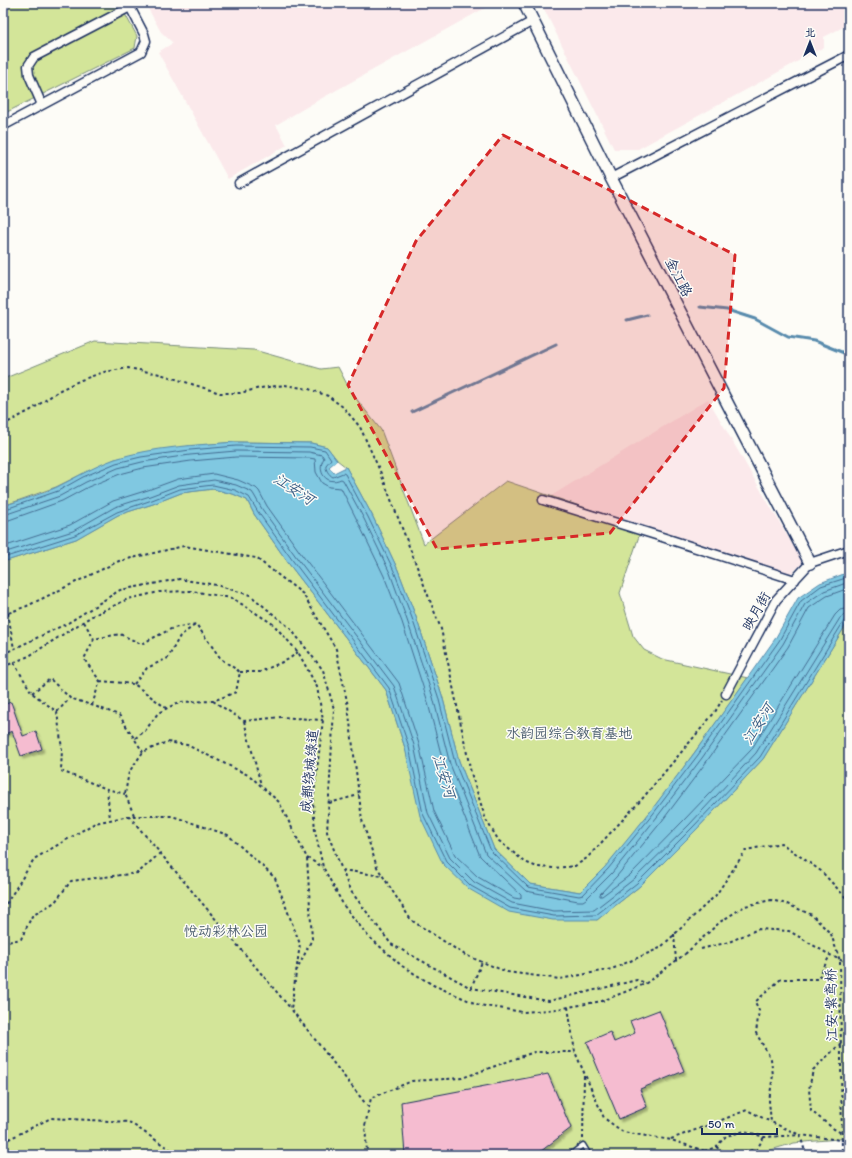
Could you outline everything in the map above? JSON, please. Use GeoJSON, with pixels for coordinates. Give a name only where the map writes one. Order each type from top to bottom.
{"type":"FeatureCollection","features":[{"type":"Feature","properties":{"kind":"street","name":"金江路"},"geometry":{"type":"LineString","coordinates":[[524,3],[611,178],[810,563]]}},
{"type":"Feature","properties":{"kind":"street"},"geometry":{"type":"LineString","coordinates":[[3,126],[142,52],[146,41],[129,5],[34,57],[28,66],[42,105]]}},
{"type":"Feature","properties":{"kind":"street"},"geometry":{"type":"LineString","coordinates":[[239,183],[533,21]]}},
{"type":"Feature","properties":{"kind":"street"},"geometry":{"type":"LineString","coordinates":[[611,178],[849,55]]}},
{"type":"Feature","properties":{"kind":"street"},"geometry":{"type":"LineString","coordinates":[[543,500],[795,580]]}},
{"type":"Feature","properties":{"kind":"street"},"geometry":{"type":"LineString","coordinates":[[810,563],[849,550]]}},
{"type":"Feature","properties":{"kind":"street","name":"映月街"},"geometry":{"type":"LineString","coordinates":[[726,694],[776,600],[810,563]]}},
{"type":"Feature","properties":{"kind":"lane"},"geometry":{"type":"LineString","coordinates":[[570,1155],[583,1145],[589,1155]]}},
{"type":"Feature","properties":{"kind":"path"},"geometry":{"type":"LineString","coordinates":[[3,425],[31,410],[60,390],[80,380],[104,372],[128,368],[160,374],[220,393],[240,393],[260,388],[285,385],[309,389],[328,396],[343,407],[360,427],[380,471],[441,629],[471,773],[486,820],[499,841],[524,862],[537,867],[554,868],[575,866],[587,858],[642,799],[715,712],[726,694]]}},
{"type":"Feature","properties":{"kind":"path"},"geometry":{"type":"LineString","coordinates":[[3,615],[27,606],[119,561],[184,546],[256,558],[302,594],[336,649],[348,706],[362,820],[377,867],[411,920],[465,955],[508,972],[560,978],[612,969],[660,948],[716,895],[746,850],[780,843],[821,871],[849,901]]}},
{"type":"Feature","properties":{"kind":"path"},"geometry":{"type":"LineString","coordinates":[[3,654],[68,623],[120,590],[179,579],[216,585],[250,595],[290,628],[323,670],[334,709],[328,832],[350,890],[391,944],[471,988],[550,1001],[637,980],[646,983]]}},
{"type":"Feature","properties":{"kind":"path","name":"成都绕城绿道"},"geometry":{"type":"LineString","coordinates":[[3,667],[29,656],[92,616],[128,599],[159,592],[191,591],[232,598],[273,624],[298,652],[317,687],[323,720],[313,802],[315,831],[323,867],[344,906],[368,936],[402,966],[433,985],[480,1005],[523,1012],[568,1007],[602,1001],[646,983],[685,954]]}},
{"type":"Feature","properties":{"kind":"path"},"geometry":{"type":"LineString","coordinates":[[8,613],[14,649]]}},
{"type":"Feature","properties":{"kind":"path"},"geometry":{"type":"LineString","coordinates":[[84,622],[94,640]]}},
{"type":"Feature","properties":{"kind":"path"},"geometry":{"type":"LineString","coordinates":[[100,681],[84,658],[94,640],[120,634],[141,644],[173,628],[196,624]]}},
{"type":"Feature","properties":{"kind":"path"},"geometry":{"type":"LineString","coordinates":[[196,624],[221,658],[240,672],[260,672],[289,659],[298,652]]}},
{"type":"Feature","properties":{"kind":"path"},"geometry":{"type":"LineString","coordinates":[[134,684],[147,668],[168,658],[180,636],[196,624]]}},
{"type":"Feature","properties":{"kind":"path"},"geometry":{"type":"LineString","coordinates":[[14,662],[32,693],[57,712],[62,749],[61,771],[107,789],[125,794]]}},
{"type":"Feature","properties":{"kind":"path"},"geometry":{"type":"LineString","coordinates":[[134,739],[146,732],[158,713],[179,702],[214,701],[236,692],[240,672]]}},
{"type":"Feature","properties":{"kind":"path"},"geometry":{"type":"LineString","coordinates":[[32,693],[50,679],[70,698],[118,715],[143,752]]}},
{"type":"Feature","properties":{"kind":"path"},"geometry":{"type":"LineString","coordinates":[[100,681],[134,684],[166,708]]}},
{"type":"Feature","properties":{"kind":"path"},"geometry":{"type":"LineString","coordinates":[[92,705],[100,681]]}},
{"type":"Feature","properties":{"kind":"path"},"geometry":{"type":"LineString","coordinates":[[57,712],[70,698]]}},
{"type":"Feature","properties":{"kind":"path"},"geometry":{"type":"LineString","coordinates":[[214,701],[244,721],[281,717],[323,720]]}},
{"type":"Feature","properties":{"kind":"path"},"geometry":{"type":"LineString","coordinates":[[244,721],[262,786]]}},
{"type":"Feature","properties":{"kind":"path"},"geometry":{"type":"LineString","coordinates":[[134,816],[125,794],[129,772],[143,752],[167,742],[187,745],[250,776],[279,802],[307,858],[312,939],[296,973]]}},
{"type":"Feature","properties":{"kind":"path"},"geometry":{"type":"LineString","coordinates":[[107,789],[110,819]]}},
{"type":"Feature","properties":{"kind":"path"},"geometry":{"type":"LineString","coordinates":[[329,803],[360,795]]}},
{"type":"Feature","properties":{"kind":"path"},"geometry":{"type":"LineString","coordinates":[[129,816],[291,1009],[369,1108]]}},
{"type":"Feature","properties":{"kind":"path"},"geometry":{"type":"LineString","coordinates":[[3,909],[34,859],[95,822],[129,816],[172,816],[228,835],[275,878],[300,944],[291,1009]]}},
{"type":"Feature","properties":{"kind":"path"},"geometry":{"type":"LineString","coordinates":[[3,943],[21,939],[32,916],[55,902],[71,881],[138,873],[160,853]]}},
{"type":"Feature","properties":{"kind":"path"},"geometry":{"type":"LineString","coordinates":[[307,858],[323,867]]}},
{"type":"Feature","properties":{"kind":"path"},"geometry":{"type":"LineString","coordinates":[[342,870],[383,876]]}},
{"type":"Feature","properties":{"kind":"path","name":"江安·紫鸢桥"},"geometry":{"type":"LineString","coordinates":[[685,954],[720,922],[745,906],[771,900],[787,904],[812,915],[831,934],[840,961],[842,1155]]}},
{"type":"Feature","properties":{"kind":"path"},"geometry":{"type":"LineString","coordinates":[[701,949],[729,942],[758,929],[789,931],[830,955],[847,963],[849,960]]}},
{"type":"Feature","properties":{"kind":"path"},"geometry":{"type":"LineString","coordinates":[[674,934],[676,961]]}},
{"type":"Feature","properties":{"kind":"path"},"geometry":{"type":"LineString","coordinates":[[772,1122],[770,1101],[773,1075],[771,1059],[756,1033],[759,1010],[755,1002],[781,979],[818,979],[830,955]]}},
{"type":"Feature","properties":{"kind":"path"},"geometry":{"type":"LineString","coordinates":[[471,988],[482,962]]}},
{"type":"Feature","properties":{"kind":"path"},"geometry":{"type":"LineString","coordinates":[[568,1007],[575,1052],[604,1118],[623,1132],[671,1140],[705,1151]]}},
{"type":"Feature","properties":{"kind":"path"},"geometry":{"type":"LineString","coordinates":[[841,1043],[813,1070],[809,1089],[811,1111],[834,1129],[849,1137]]}},
{"type":"Feature","properties":{"kind":"path"},"geometry":{"type":"LineString","coordinates":[[369,1155],[365,1126],[371,1098],[412,1081],[462,1078],[534,1052],[575,1052]]}},
{"type":"Feature","properties":{"kind":"path"},"geometry":{"type":"LineString","coordinates":[[583,1145],[584,1072]]}},
{"type":"Feature","properties":{"kind":"path"},"geometry":{"type":"LineString","coordinates":[[671,1140],[747,1110],[800,1135],[806,1155]]}},
{"type":"Feature","properties":{"kind":"path"},"geometry":{"type":"LineString","coordinates":[[3,1142],[51,1118],[129,1122],[178,1155]]}},
{"type":"Feature","properties":{"kind":"path"},"geometry":{"type":"LineString","coordinates":[[693,1155],[716,1147],[726,1136],[745,1131],[764,1137],[800,1135],[849,1141]]}},
{"type":"Feature","properties":{"kind":"path"},"geometry":{"type":"LineString","coordinates":[[716,1147],[730,1155],[757,1149],[764,1137]]}},
{"type":"Feature","properties":{"kind":"highlighted area"},"geometry":{"type":"Polygon","coordinates":[[[503,135],[735,255],[724,388],[610,533],[437,549],[348,385],[416,241],[503,135]]]}},
{"type":"Feature","properties":{"kind":"shaded area"},"geometry":{"type":"Polygon","coordinates":[[[145,3],[494,3],[276,125],[287,145],[228,179],[158,52],[173,43],[161,32],[145,3]]]}},
{"type":"Feature","properties":{"kind":"shaded area"},"geometry":{"type":"Polygon","coordinates":[[[541,3],[849,3],[849,24],[824,37],[824,47],[638,149],[614,149],[541,3]]]}},
{"type":"Feature","properties":{"kind":"shaded area"},"geometry":{"type":"Polygon","coordinates":[[[708,399],[802,561],[801,565],[790,574],[551,496],[708,399]]]}},
{"type":"Feature","properties":{"kind":"green space"},"geometry":{"type":"Polygon","coordinates":[[[3,3],[119,3],[137,36],[135,48],[3,114],[3,3]]]}},
{"type":"Feature","properties":{"kind":"green space","name":"水韵园综合教育基地"},"geometry":{"type":"Polygon","coordinates":[[[95,341],[254,350],[321,369],[338,367],[351,392],[381,430],[424,544],[506,481],[642,527],[620,593],[633,636],[644,650],[662,659],[748,678],[679,774],[625,844],[580,892],[530,884],[494,849],[459,761],[442,695],[416,617],[398,570],[372,515],[346,467],[337,460],[327,447],[311,443],[236,442],[189,446],[115,459],[56,487],[3,506],[3,379],[95,341]]]}},
{"type":"Feature","properties":{"kind":"green space","name":"悦动彩林公园"},"geometry":{"type":"Polygon","coordinates":[[[213,489],[233,494],[247,500],[254,514],[289,564],[386,690],[443,864],[597,920],[640,886],[695,831],[763,759],[849,620],[849,1138],[794,1143],[754,1155],[3,1155],[3,562],[76,539],[118,515],[181,493],[213,489]]]}},
{"type":"Feature","properties":{"kind":"water","name":"江安河"},"geometry":{"type":"Polygon","coordinates":[[[236,442],[311,443],[327,447],[337,460],[329,467],[334,473],[346,467],[372,515],[398,570],[416,617],[442,695],[459,761],[494,849],[530,884],[580,892],[605,867],[650,812],[695,752],[775,639],[798,598],[820,583],[849,572],[849,620],[763,759],[695,831],[640,886],[597,920],[553,920],[509,912],[469,889],[443,864],[420,816],[405,748],[386,690],[289,564],[254,514],[247,500],[233,494],[213,489],[181,493],[118,515],[76,539],[3,562],[3,506],[51,490],[100,465],[129,455],[175,447],[236,442]]]}},
{"type":"Feature","properties":{"kind":"building"},"geometry":{"type":"Polygon","coordinates":[[[11,702],[23,736],[36,731],[42,749],[21,756],[12,731],[3,735],[3,705],[11,702]]]}},
{"type":"Feature","properties":{"kind":"building"},"geometry":{"type":"Polygon","coordinates":[[[659,1010],[684,1071],[640,1089],[647,1107],[619,1119],[587,1042],[610,1032],[614,1042],[635,1033],[630,1021],[659,1010]]]}},
{"type":"Feature","properties":{"kind":"building"},"geometry":{"type":"Polygon","coordinates":[[[548,1074],[571,1128],[536,1155],[405,1155],[401,1102],[548,1074]]]}},
{"type":"Feature","properties":{"kind":"waterway"},"geometry":{"type":"LineString","coordinates":[[700,307],[727,310],[755,319],[788,337],[814,341],[849,355]]}},
{"type":"Feature","properties":{"kind":"waterway"},"geometry":{"type":"LineString","coordinates":[[627,320],[647,315]]}},
{"type":"Feature","properties":{"kind":"waterway"},"geometry":{"type":"LineString","coordinates":[[412,412],[556,344]]}}]}
